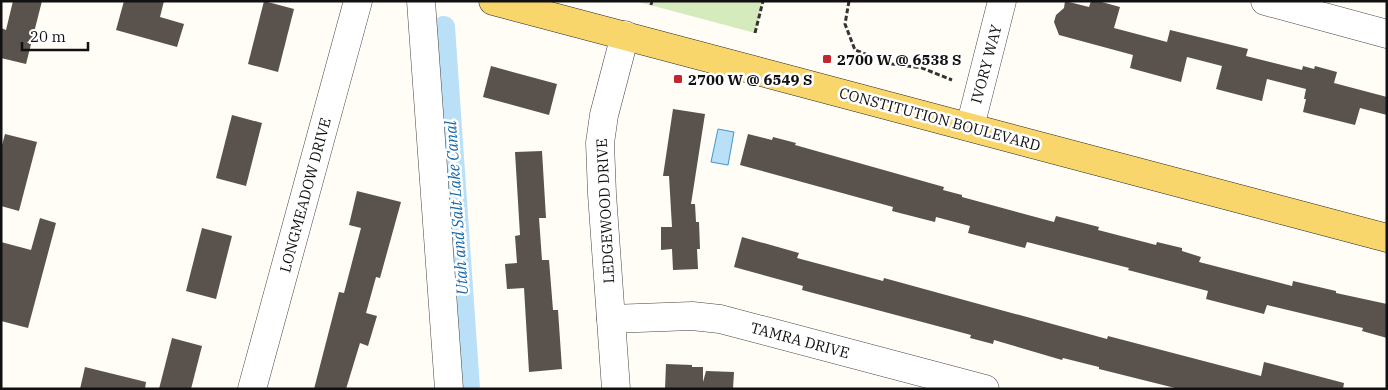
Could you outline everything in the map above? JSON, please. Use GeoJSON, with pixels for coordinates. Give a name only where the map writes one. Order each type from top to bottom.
{"type":"FeatureCollection","features":[{"type":"Feature","properties":{"kind":"main road","name":"CONSTITUTION BOULEVARD"},"geometry":{"type":"LineString","coordinates":[[493,1],[1387,238]]}},
{"type":"Feature","properties":{"kind":"street","name":"LONGMEADOW DRIVE"},"geometry":{"type":"LineString","coordinates":[[252,389],[358,1]]}},
{"type":"Feature","properties":{"kind":"street"},"geometry":{"type":"LineString","coordinates":[[421,1],[449,389]]}},
{"type":"Feature","properties":{"kind":"street","name":"IVORY WAY"},"geometry":{"type":"LineString","coordinates":[[970,127],[1002,1]]}},
{"type":"Feature","properties":{"kind":"street"},"geometry":{"type":"LineString","coordinates":[[1265,1],[1387,34]]}},
{"type":"Feature","properties":{"kind":"street","name":"LEDGEWOOD DRIVE"},"geometry":{"type":"LineString","coordinates":[[616,389],[600,143],[606,106],[625,36]]}},
{"type":"Feature","properties":{"kind":"street","name":"TAMRA DRIVE"},"geometry":{"type":"LineString","coordinates":[[611,319],[692,316],[720,320],[985,389]]}},
{"type":"Feature","properties":{"kind":"path"},"geometry":{"type":"LineString","coordinates":[[755,33],[763,1]]}},
{"type":"Feature","properties":{"kind":"path"},"geometry":{"type":"LineString","coordinates":[[850,1],[845,24],[855,50],[892,64],[922,68],[952,80]]}},
{"type":"Feature","properties":{"kind":"green space"},"geometry":{"type":"Polygon","coordinates":[[[635,1],[763,1],[755,33],[635,1]]]}},
{"type":"Feature","properties":{"kind":"water"},"geometry":{"type":"Polygon","coordinates":[[[718,129],[734,132],[728,165],[711,162],[718,129]]]}},
{"type":"Feature","properties":{"kind":"building"},"geometry":{"type":"Polygon","coordinates":[[[13,1],[42,1],[26,64],[1,58],[1,28],[6,30],[13,1]]]}},
{"type":"Feature","properties":{"kind":"building"},"geometry":{"type":"Polygon","coordinates":[[[124,1],[164,1],[160,17],[184,24],[177,47],[116,30],[124,1]]]}},
{"type":"Feature","properties":{"kind":"building"},"geometry":{"type":"Polygon","coordinates":[[[264,1],[294,9],[278,72],[248,64],[264,1]]]}},
{"type":"Feature","properties":{"kind":"building"},"geometry":{"type":"Polygon","coordinates":[[[1065,1],[1089,7],[1091,1],[1098,1],[1120,7],[1114,28],[1167,42],[1170,30],[1248,49],[1246,56],[1302,70],[1303,66],[1314,69],[1315,66],[1337,72],[1334,83],[1387,97],[1387,115],[1360,108],[1355,125],[1303,112],[1306,89],[1267,79],[1262,101],[1216,89],[1222,66],[1187,57],[1181,82],[1130,68],[1133,55],[1059,35],[1054,22],[1056,15],[1064,8],[1065,1]]]}},
{"type":"Feature","properties":{"kind":"building"},"geometry":{"type":"Polygon","coordinates":[[[491,66],[557,84],[549,115],[483,97],[491,66]]]}},
{"type":"Feature","properties":{"kind":"building"},"geometry":{"type":"Polygon","coordinates":[[[673,109],[705,114],[691,204],[695,204],[696,222],[699,222],[700,249],[697,249],[698,269],[673,270],[672,249],[661,250],[661,227],[672,227],[669,176],[663,176],[673,109]]]}},
{"type":"Feature","properties":{"kind":"building"},"geometry":{"type":"Polygon","coordinates":[[[232,115],[262,123],[246,186],[216,178],[232,115]]]}},
{"type":"Feature","properties":{"kind":"building"},"geometry":{"type":"Polygon","coordinates":[[[5,134],[37,142],[19,211],[1,206],[1,149],[5,134]]]}},
{"type":"Feature","properties":{"kind":"building"},"geometry":{"type":"Polygon","coordinates":[[[748,134],[772,140],[773,137],[796,143],[795,145],[944,187],[943,190],[962,195],[962,197],[1054,222],[1056,216],[1099,227],[1098,230],[1156,245],[1157,242],[1182,248],[1182,251],[1201,257],[1199,262],[1292,286],[1293,281],[1387,304],[1387,338],[1362,331],[1363,328],[1267,305],[1264,314],[1206,299],[1208,291],[1128,270],[1129,268],[1027,242],[1025,248],[968,233],[970,226],[936,217],[935,222],[892,211],[893,207],[740,165],[748,134]]]}},
{"type":"Feature","properties":{"kind":"building"},"geometry":{"type":"Polygon","coordinates":[[[542,151],[546,218],[539,218],[542,260],[549,260],[553,310],[558,310],[562,369],[529,372],[524,288],[507,289],[505,264],[517,263],[515,236],[520,235],[515,152],[542,151]]]}},
{"type":"Feature","properties":{"kind":"building"},"geometry":{"type":"Polygon","coordinates":[[[357,191],[401,202],[380,278],[376,277],[366,313],[377,316],[368,346],[360,343],[346,389],[314,389],[339,292],[344,293],[361,228],[349,225],[357,191]]]}},
{"type":"Feature","properties":{"kind":"building"},"geometry":{"type":"Polygon","coordinates":[[[40,218],[56,223],[28,328],[1,321],[1,242],[31,250],[40,218]]]}},
{"type":"Feature","properties":{"kind":"building"},"geometry":{"type":"Polygon","coordinates":[[[202,228],[232,236],[216,299],[186,291],[202,228]]]}},
{"type":"Feature","properties":{"kind":"building"},"geometry":{"type":"Polygon","coordinates":[[[742,237],[799,253],[797,258],[883,281],[884,278],[1107,339],[1108,336],[1261,376],[1264,362],[1344,383],[1343,389],[1179,389],[1063,358],[1062,360],[994,340],[993,344],[970,338],[971,335],[802,290],[803,286],[734,267],[742,237]]]}},
{"type":"Feature","properties":{"kind":"building"},"geometry":{"type":"Polygon","coordinates":[[[172,338],[202,346],[191,389],[159,389],[172,338]]]}},
{"type":"Feature","properties":{"kind":"building"},"geometry":{"type":"Polygon","coordinates":[[[666,364],[703,367],[703,382],[706,371],[734,372],[733,389],[665,389],[666,364]]]}},
{"type":"Feature","properties":{"kind":"building"},"geometry":{"type":"Polygon","coordinates":[[[85,367],[146,382],[145,389],[80,389],[85,367]]]}},
{"type":"Feature","properties":{"kind":"waterway","name":"Utah and Salt Lake Canal"},"geometry":{"type":"LineString","coordinates":[[444,27],[469,389]]}},
{"type":"Feature","properties":{"kind":"place","name":"2700 W @ 6538 S"},"geometry":{"type":"Point","coordinates":[827,59]}},
{"type":"Feature","properties":{"kind":"place","name":"2700 W @ 6549 S"},"geometry":{"type":"Point","coordinates":[678,79]}}]}
